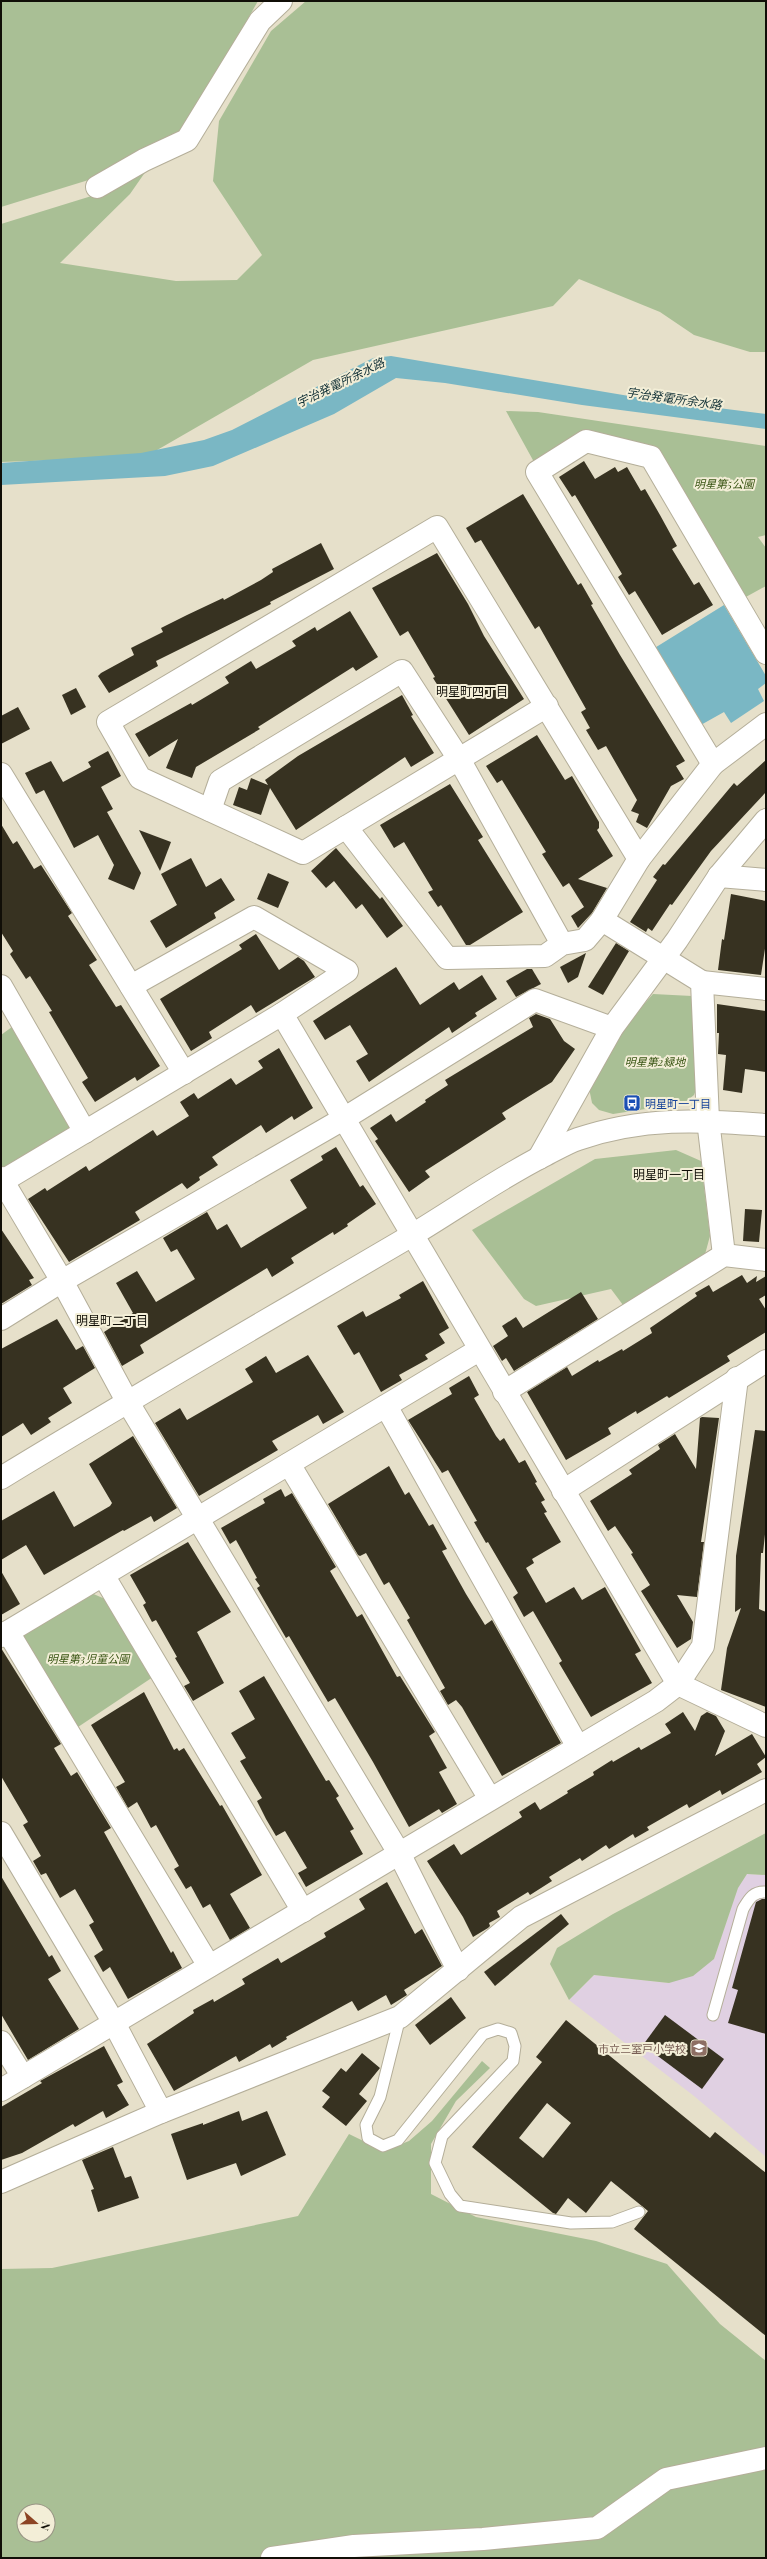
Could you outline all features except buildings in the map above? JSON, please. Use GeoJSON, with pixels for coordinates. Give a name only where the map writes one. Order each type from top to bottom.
{"type":"FeatureCollection","features":[{"type":"Feature","properties":{"kind":"street"},"geometry":{"type":"LineString","coordinates":[[97,187],[144,160],[187,140],[260,20],[282,1]]}},
{"type":"Feature","properties":{"kind":"street"},"geometry":{"type":"LineString","coordinates":[[712,764],[537,472],[586,441],[651,457],[766,653]]}},
{"type":"Feature","properties":{"kind":"street"},"geometry":{"type":"LineString","coordinates":[[547,706],[304,853],[140,778],[108,722],[437,527],[547,706],[640,858]]}},
{"type":"Feature","properties":{"kind":"street"},"geometry":{"type":"LineString","coordinates":[[210,810],[220,781],[402,671],[459,759],[562,944]]}},
{"type":"Feature","properties":{"kind":"street"},"geometry":{"type":"LineString","coordinates":[[346,827],[447,958],[545,956],[562,944],[585,940],[602,920],[640,858],[712,764],[766,724]]}},
{"type":"Feature","properties":{"kind":"street"},"geometry":{"type":"LineString","coordinates":[[1,774],[184,1073]]}},
{"type":"Feature","properties":{"kind":"street"},"geometry":{"type":"LineString","coordinates":[[538,1158],[612,1028],[663,956],[677,940],[719,876],[766,820]]}},
{"type":"Feature","properties":{"kind":"street"},"geometry":{"type":"LineString","coordinates":[[719,876],[766,880]]}},
{"type":"Feature","properties":{"kind":"street"},"geometry":{"type":"LineString","coordinates":[[131,986],[254,918],[347,972],[282,1014],[2,1180],[62,1281],[127,1402],[399,1853],[458,1970]]}},
{"type":"Feature","properties":{"kind":"street"},"geometry":{"type":"LineString","coordinates":[[602,920],[663,956],[702,982],[766,989]]}},
{"type":"Feature","properties":{"kind":"street"},"geometry":{"type":"LineString","coordinates":[[702,982],[708,1120],[724,1256]]}},
{"type":"Feature","properties":{"kind":"street"},"geometry":{"type":"LineString","coordinates":[[1,986],[85,1132]]}},
{"type":"Feature","properties":{"kind":"street"},"geometry":{"type":"LineString","coordinates":[[1,1319],[62,1281],[345,1118],[535,1000],[612,1028]]}},
{"type":"Feature","properties":{"kind":"street"},"geometry":{"type":"LineString","coordinates":[[282,1014],[414,1234],[479,1350],[678,1684],[766,1726]]}},
{"type":"Feature","properties":{"kind":"street"},"geometry":{"type":"LineString","coordinates":[[1,1478],[127,1402],[414,1234],[538,1158],[576,1140],[626,1125],[653,1121],[708,1120],[766,1125]]}},
{"type":"Feature","properties":{"kind":"street"},"geometry":{"type":"LineString","coordinates":[[504,1392],[724,1256],[766,1260]]}},
{"type":"Feature","properties":{"kind":"street"},"geometry":{"type":"LineString","coordinates":[[209,1966],[5,1634],[479,1350]]}},
{"type":"Feature","properties":{"kind":"street"},"geometry":{"type":"LineString","coordinates":[[563,1490],[737,1378],[766,1361]]}},
{"type":"Feature","properties":{"kind":"street"},"geometry":{"type":"LineString","coordinates":[[1,2090],[656,1701],[678,1684],[703,1646],[737,1378]]}},
{"type":"Feature","properties":{"kind":"street"},"geometry":{"type":"LineString","coordinates":[[386,1406],[578,1747]]}},
{"type":"Feature","properties":{"kind":"street"},"geometry":{"type":"LineString","coordinates":[[289,1464],[490,1799]]}},
{"type":"Feature","properties":{"kind":"street"},"geometry":{"type":"LineString","coordinates":[[103,1575],[303,1911]]}},
{"type":"Feature","properties":{"kind":"street"},"geometry":{"type":"LineString","coordinates":[[1,2182],[161,2112],[400,2017],[521,1917],[766,1790]]}},
{"type":"Feature","properties":{"kind":"street"},"geometry":{"type":"LineString","coordinates":[[1,1833],[114,2023],[161,2112]]}},
{"type":"Feature","properties":{"kind":"street"},"geometry":{"type":"LineString","coordinates":[[1,2042],[23,2078]]}},
{"type":"Feature","properties":{"kind":"street"},"geometry":{"type":"LineString","coordinates":[[272,2558],[354,2546],[483,2539],[597,2528],[666,2479],[766,2458]]}},
{"type":"Feature","properties":{"kind":"lane"},"geometry":{"type":"LineString","coordinates":[[713,2015],[743,1909],[750,1897],[758,1892],[766,1892]]}},
{"type":"Feature","properties":{"kind":"lane"},"geometry":{"type":"LineString","coordinates":[[400,2017],[380,2097],[366,2125],[368,2138],[383,2146],[398,2140],[483,2034],[498,2029],[511,2033],[515,2046],[513,2062],[442,2136],[435,2163],[450,2194],[460,2206],[571,2223],[612,2222],[639,2212]]}},
{"type":"Feature","properties":{"kind":"shaded area","name":"市立三室戸小学校"},"geometry":{"type":"Polygon","coordinates":[[[747,1874],[766,1875],[766,2157],[694,2096],[569,2000],[594,1975],[669,1983],[714,1959],[738,1887],[747,1874]]]}},
{"type":"Feature","properties":{"kind":"green space"},"geometry":{"type":"Polygon","coordinates":[[[1,1],[258,1],[183,134],[95,178],[1,207],[1,1]]]}},
{"type":"Feature","properties":{"kind":"green space"},"geometry":{"type":"Polygon","coordinates":[[[306,1],[766,1],[766,352],[750,352],[694,335],[660,312],[579,279],[553,306],[313,360],[145,457],[1,462],[1,224],[98,194],[146,171],[130,194],[60,263],[176,281],[237,280],[262,255],[213,181],[219,121],[271,31],[306,1]]]}},
{"type":"Feature","properties":{"kind":"green space","name":"明星第5公園"},"geometry":{"type":"Polygon","coordinates":[[[506,411],[538,412],[766,446],[766,535],[758,537],[766,548],[766,586],[744,598],[657,452],[580,436],[534,462],[506,411]]]}},
{"type":"Feature","properties":{"kind":"green space","name":"明星第2緑地"},"geometry":{"type":"Polygon","coordinates":[[[653,994],[692,996],[701,1076],[694,1095],[684,1103],[613,1114],[599,1110],[592,1103],[589,1088],[621,1030],[653,994]]]}},
{"type":"Feature","properties":{"kind":"green space"},"geometry":{"type":"Polygon","coordinates":[[[16,1024],[72,1128],[10,1169],[1,1168],[1,1035],[16,1024]]]}},
{"type":"Feature","properties":{"kind":"green space"},"geometry":{"type":"Polygon","coordinates":[[[676,1150],[701,1161],[710,1236],[704,1258],[623,1305],[611,1289],[536,1306],[524,1299],[472,1230],[595,1159],[676,1150]]]}},
{"type":"Feature","properties":{"kind":"green space","name":"明星第3児童公園"},"geometry":{"type":"Polygon","coordinates":[[[89,1592],[105,1599],[153,1677],[75,1729],[21,1636],[89,1592]]]}},
{"type":"Feature","properties":{"kind":"green space"},"geometry":{"type":"Polygon","coordinates":[[[766,1833],[766,1875],[747,1874],[738,1888],[714,1959],[693,1976],[669,1983],[594,1975],[569,2000],[550,1964],[557,1948],[613,1914],[766,1833]]]}},
{"type":"Feature","properties":{"kind":"green space"},"geometry":{"type":"Polygon","coordinates":[[[482,2061],[490,2068],[456,2101],[431,2144],[431,2194],[476,2217],[596,2241],[667,2264],[720,2324],[766,2361],[766,2558],[1,2558],[1,2269],[52,2268],[298,2216],[349,2134],[384,2151],[409,2141],[432,2121],[482,2061]]]}},
{"type":"Feature","properties":{"kind":"water","name":"宇治発電所余水路"},"geometry":{"type":"Polygon","coordinates":[[[391,356],[647,399],[766,414],[766,429],[582,405],[445,383],[396,378],[334,414],[213,466],[165,476],[1,485],[1,463],[141,453],[204,440],[232,430],[373,358],[391,356]]]}},
{"type":"Feature","properties":{"kind":"water"},"geometry":{"type":"Polygon","coordinates":[[[724,605],[766,676],[766,683],[758,689],[764,701],[731,723],[724,712],[699,726],[653,649],[724,605]]]}},
{"type":"Feature","properties":{"kind":"place","name":"明星町一丁目"},"geometry":{"type":"Point","coordinates":[632,1103]}},
{"type":"Feature","properties":{"kind":"place","name":"市立三室戸小学校"},"geometry":{"type":"Point","coordinates":[699,2048]}},
{"type":"Feature","properties":{"kind":"district","name":"明星町四丁目"},"geometry":{"type":"Point","coordinates":[472,691]}},
{"type":"Feature","properties":{"kind":"district","name":"明星町一丁目"},"geometry":{"type":"Point","coordinates":[669,1174]}},
{"type":"Feature","properties":{"kind":"district","name":"明星町二丁目"},"geometry":{"type":"Point","coordinates":[112,1320]}}]}
